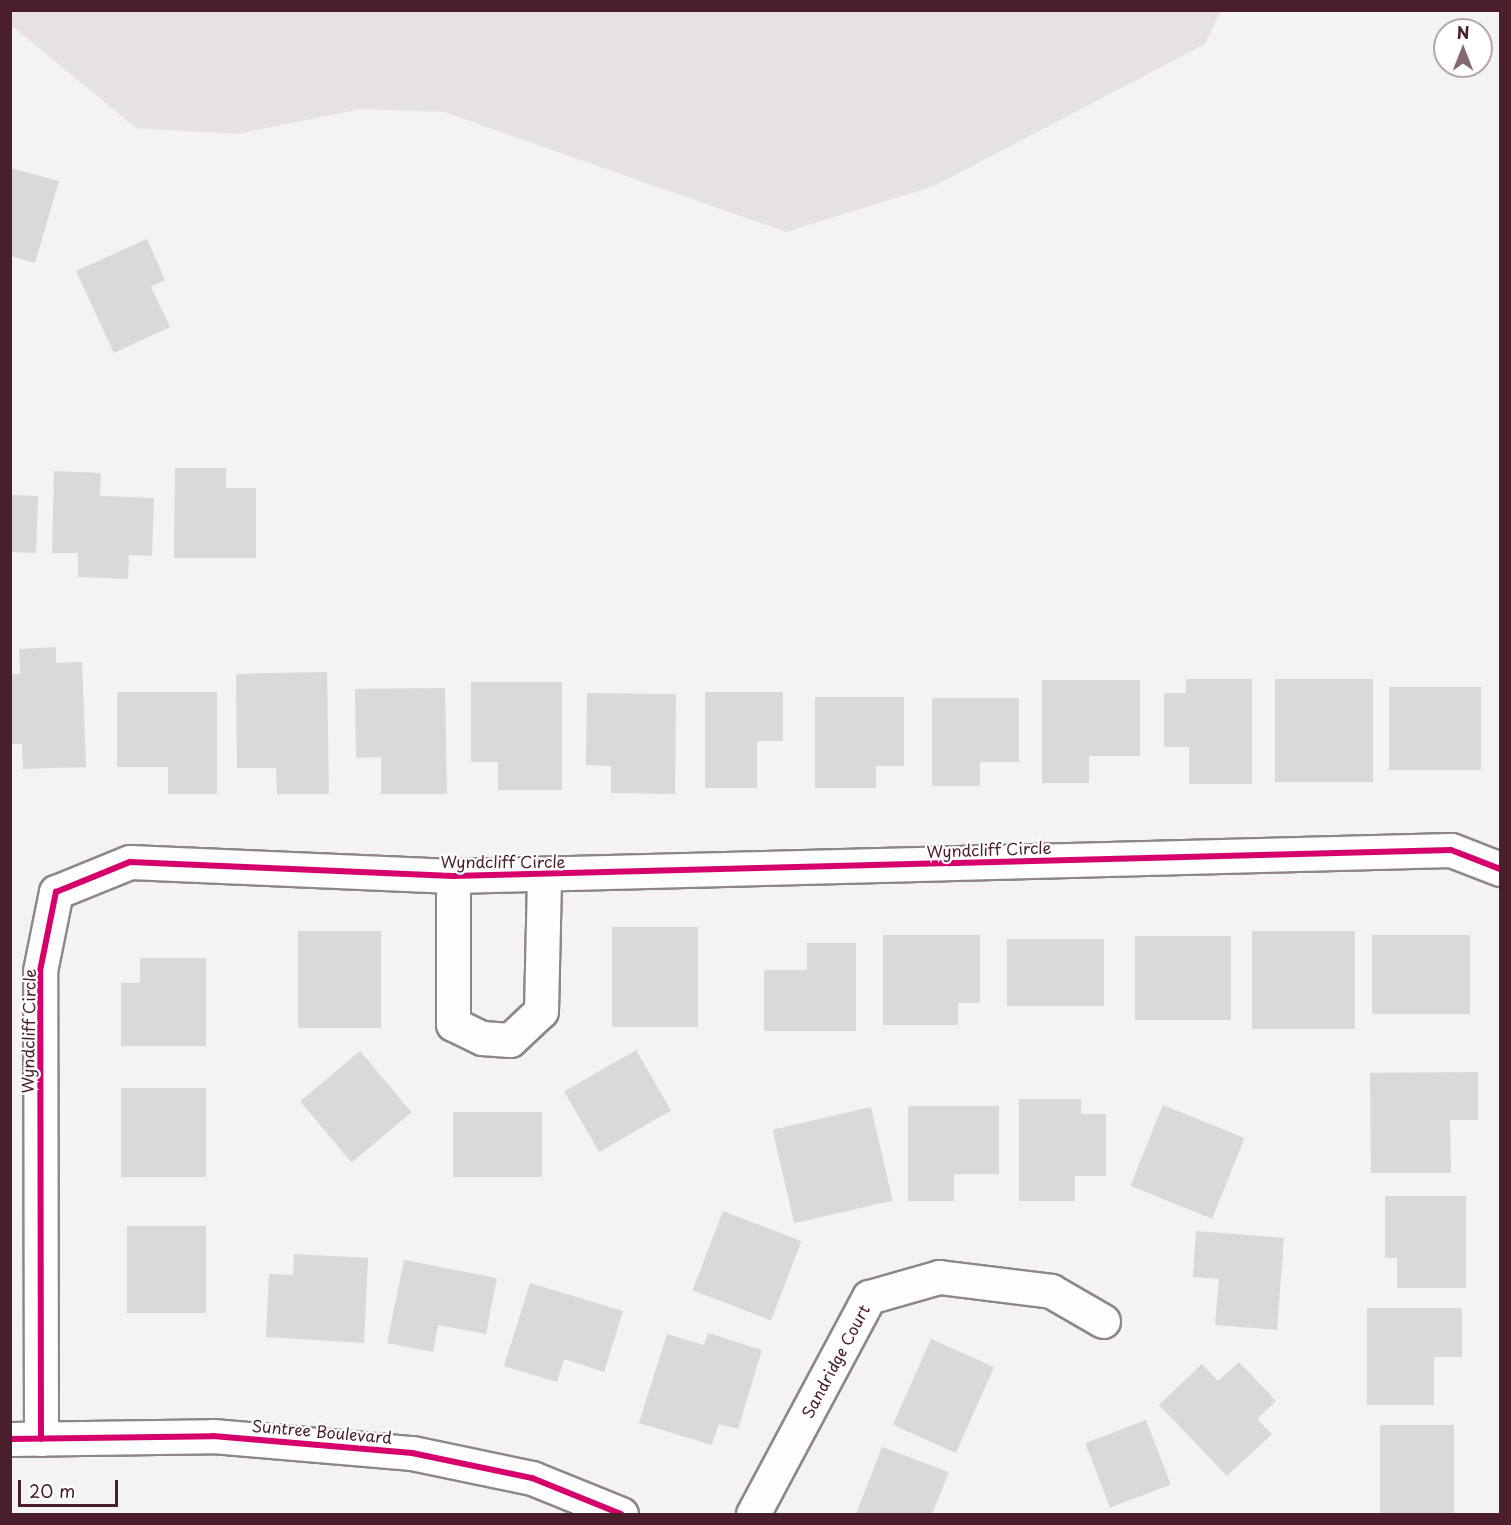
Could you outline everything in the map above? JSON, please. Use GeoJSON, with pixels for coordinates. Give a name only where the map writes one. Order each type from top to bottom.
{"type":"FeatureCollection","features":[{"type":"Feature","properties":{"kind":"street","name":"Wyndcliff Circle"},"geometry":{"type":"LineString","coordinates":[[26,1439],[40,971],[56,892],[130,862],[453,876],[1450,850],[1500,869]]}},
{"type":"Feature","properties":{"kind":"street"},"geometry":{"type":"LineString","coordinates":[[453,876],[453,1024],[482,1038],[510,1040],[542,1011],[544,875]]}},
{"type":"Feature","properties":{"kind":"street","name":"Sandridge Court"},"geometry":{"type":"LineString","coordinates":[[753,1515],[869,1297],[939,1277],[1051,1291],[1102,1321]]}},
{"type":"Feature","properties":{"kind":"street","name":"Suntree Boulevard"},"geometry":{"type":"LineString","coordinates":[[26,1439],[213,1436],[412,1453],[532,1478],[621,1515]]}},
{"type":"Feature","properties":{"kind":"shaded area"},"geometry":{"type":"Polygon","coordinates":[[[10,11],[1221,11],[1205,44],[934,186],[786,232],[444,112],[361,109],[237,134],[136,128],[11,25],[10,11]]]}},
{"type":"Feature","properties":{"kind":"building"},"geometry":{"type":"Polygon","coordinates":[[[10,168],[59,181],[35,263],[10,256],[10,168]]]}},
{"type":"Feature","properties":{"kind":"building"},"geometry":{"type":"Polygon","coordinates":[[[147,239],[165,280],[151,287],[170,327],[114,353],[76,271],[147,239]]]}},
{"type":"Feature","properties":{"kind":"building"},"geometry":{"type":"Polygon","coordinates":[[[175,468],[226,468],[226,488],[256,488],[256,558],[174,558],[175,468]]]}},
{"type":"Feature","properties":{"kind":"building"},"geometry":{"type":"Polygon","coordinates":[[[54,471],[101,473],[100,496],[154,498],[152,556],[129,555],[128,579],[78,577],[78,553],[52,553],[54,471]]]}},
{"type":"Feature","properties":{"kind":"building"},"geometry":{"type":"Polygon","coordinates":[[[10,495],[38,496],[36,553],[10,552],[10,495]]]}},
{"type":"Feature","properties":{"kind":"building"},"geometry":{"type":"Polygon","coordinates":[[[56,647],[56,663],[82,662],[86,767],[23,769],[22,744],[10,744],[10,674],[20,674],[19,649],[56,647]]]}},
{"type":"Feature","properties":{"kind":"building"},"geometry":{"type":"Polygon","coordinates":[[[327,672],[329,794],[277,794],[276,768],[237,768],[236,674],[327,672]]]}},
{"type":"Feature","properties":{"kind":"building"},"geometry":{"type":"Polygon","coordinates":[[[1186,679],[1252,679],[1252,784],[1189,784],[1189,747],[1164,747],[1164,693],[1186,693],[1186,679]]]}},
{"type":"Feature","properties":{"kind":"building"},"geometry":{"type":"Polygon","coordinates":[[[1275,679],[1373,679],[1373,782],[1275,782],[1275,679]]]}},
{"type":"Feature","properties":{"kind":"building"},"geometry":{"type":"Polygon","coordinates":[[[1042,680],[1140,680],[1140,756],[1089,756],[1089,783],[1042,783],[1042,680]]]}},
{"type":"Feature","properties":{"kind":"building"},"geometry":{"type":"Polygon","coordinates":[[[471,682],[562,682],[562,790],[498,790],[498,762],[471,762],[471,682]]]}},
{"type":"Feature","properties":{"kind":"building"},"geometry":{"type":"Polygon","coordinates":[[[1389,687],[1481,687],[1481,770],[1389,770],[1389,687]]]}},
{"type":"Feature","properties":{"kind":"building"},"geometry":{"type":"Polygon","coordinates":[[[445,688],[447,794],[381,794],[381,757],[356,758],[355,689],[445,688]]]}},
{"type":"Feature","properties":{"kind":"building"},"geometry":{"type":"Polygon","coordinates":[[[117,692],[217,692],[217,794],[168,794],[168,767],[117,767],[117,692]]]}},
{"type":"Feature","properties":{"kind":"building"},"geometry":{"type":"Polygon","coordinates":[[[705,692],[783,692],[783,741],[757,741],[757,788],[705,788],[705,692]]]}},
{"type":"Feature","properties":{"kind":"building"},"geometry":{"type":"Polygon","coordinates":[[[587,693],[676,694],[675,794],[611,793],[611,766],[586,765],[587,693]]]}},
{"type":"Feature","properties":{"kind":"building"},"geometry":{"type":"Polygon","coordinates":[[[815,697],[904,697],[904,766],[876,766],[876,788],[815,788],[815,697]]]}},
{"type":"Feature","properties":{"kind":"building"},"geometry":{"type":"Polygon","coordinates":[[[932,698],[1019,698],[1019,762],[980,762],[980,786],[932,786],[932,698]]]}},
{"type":"Feature","properties":{"kind":"building"},"geometry":{"type":"Polygon","coordinates":[[[612,927],[698,927],[698,1027],[612,1027],[612,927]]]}},
{"type":"Feature","properties":{"kind":"building"},"geometry":{"type":"Polygon","coordinates":[[[298,931],[381,931],[381,1028],[298,1028],[298,931]]]}},
{"type":"Feature","properties":{"kind":"building"},"geometry":{"type":"Polygon","coordinates":[[[1252,931],[1355,931],[1355,1029],[1252,1029],[1252,931]]]}},
{"type":"Feature","properties":{"kind":"building"},"geometry":{"type":"Polygon","coordinates":[[[883,935],[980,935],[980,1003],[958,1003],[958,1025],[883,1025],[883,935]]]}},
{"type":"Feature","properties":{"kind":"building"},"geometry":{"type":"Polygon","coordinates":[[[1372,935],[1470,935],[1470,1014],[1372,1014],[1372,935]]]}},
{"type":"Feature","properties":{"kind":"building"},"geometry":{"type":"Polygon","coordinates":[[[1135,936],[1231,936],[1231,1020],[1135,1020],[1135,936]]]}},
{"type":"Feature","properties":{"kind":"building"},"geometry":{"type":"Polygon","coordinates":[[[1007,939],[1104,939],[1104,1006],[1007,1006],[1007,939]]]}},
{"type":"Feature","properties":{"kind":"building"},"geometry":{"type":"Polygon","coordinates":[[[807,943],[856,943],[856,1031],[764,1031],[764,970],[807,970],[807,943]]]}},
{"type":"Feature","properties":{"kind":"building"},"geometry":{"type":"Polygon","coordinates":[[[140,958],[206,958],[206,1046],[121,1046],[121,983],[140,983],[140,958]]]}},
{"type":"Feature","properties":{"kind":"building"},"geometry":{"type":"Polygon","coordinates":[[[636,1050],[671,1111],[599,1152],[564,1092],[636,1050]]]}},
{"type":"Feature","properties":{"kind":"building"},"geometry":{"type":"Polygon","coordinates":[[[360,1051],[411,1112],[352,1162],[300,1101],[360,1051]]]}},
{"type":"Feature","properties":{"kind":"building"},"geometry":{"type":"Polygon","coordinates":[[[1478,1072],[1478,1120],[1450,1120],[1451,1173],[1371,1173],[1370,1073],[1478,1072]]]}},
{"type":"Feature","properties":{"kind":"building"},"geometry":{"type":"Polygon","coordinates":[[[121,1088],[206,1088],[206,1177],[121,1177],[121,1088]]]}},
{"type":"Feature","properties":{"kind":"building"},"geometry":{"type":"Polygon","coordinates":[[[1019,1099],[1081,1099],[1081,1114],[1106,1114],[1106,1176],[1075,1176],[1075,1201],[1019,1201],[1019,1099]]]}},
{"type":"Feature","properties":{"kind":"building"},"geometry":{"type":"Polygon","coordinates":[[[1163,1105],[1245,1138],[1212,1219],[1130,1186],[1163,1105]]]}},
{"type":"Feature","properties":{"kind":"building"},"geometry":{"type":"Polygon","coordinates":[[[908,1106],[999,1106],[999,1174],[954,1174],[954,1201],[908,1201],[908,1106]]]}},
{"type":"Feature","properties":{"kind":"building"},"geometry":{"type":"Polygon","coordinates":[[[871,1107],[893,1201],[794,1223],[773,1130],[871,1107]]]}},
{"type":"Feature","properties":{"kind":"building"},"geometry":{"type":"Polygon","coordinates":[[[453,1112],[542,1112],[542,1177],[453,1177],[453,1112]]]}},
{"type":"Feature","properties":{"kind":"building"},"geometry":{"type":"Polygon","coordinates":[[[1385,1196],[1466,1196],[1466,1288],[1397,1288],[1397,1258],[1385,1258],[1385,1196]]]}},
{"type":"Feature","properties":{"kind":"building"},"geometry":{"type":"Polygon","coordinates":[[[723,1211],[801,1241],[771,1320],[693,1290],[723,1211]]]}},
{"type":"Feature","properties":{"kind":"building"},"geometry":{"type":"Polygon","coordinates":[[[127,1226],[206,1226],[206,1313],[127,1313],[127,1226]]]}},
{"type":"Feature","properties":{"kind":"building"},"geometry":{"type":"Polygon","coordinates":[[[1196,1231],[1284,1238],[1277,1330],[1215,1325],[1219,1279],[1193,1277],[1196,1231]]]}},
{"type":"Feature","properties":{"kind":"building"},"geometry":{"type":"Polygon","coordinates":[[[294,1254],[368,1258],[364,1343],[266,1337],[269,1274],[293,1275],[294,1254]]]}},
{"type":"Feature","properties":{"kind":"building"},"geometry":{"type":"Polygon","coordinates":[[[404,1260],[497,1278],[486,1334],[438,1325],[433,1352],[387,1343],[404,1260]]]}},
{"type":"Feature","properties":{"kind":"building"},"geometry":{"type":"Polygon","coordinates":[[[530,1283],[623,1311],[604,1372],[564,1359],[557,1382],[504,1366],[530,1283]]]}},
{"type":"Feature","properties":{"kind":"building"},"geometry":{"type":"Polygon","coordinates":[[[1367,1308],[1462,1308],[1462,1357],[1434,1357],[1434,1405],[1367,1405],[1367,1308]]]}},
{"type":"Feature","properties":{"kind":"building"},"geometry":{"type":"Polygon","coordinates":[[[708,1333],[762,1350],[738,1429],[719,1424],[712,1445],[639,1423],[667,1334],[704,1345],[708,1333]]]}},
{"type":"Feature","properties":{"kind":"building"},"geometry":{"type":"Polygon","coordinates":[[[931,1339],[994,1367],[956,1453],[893,1425],[931,1339]]]}},
{"type":"Feature","properties":{"kind":"building"},"geometry":{"type":"Polygon","coordinates":[[[1239,1362],[1276,1401],[1257,1419],[1272,1434],[1227,1476],[1159,1405],[1202,1364],[1218,1381],[1239,1362]]]}},
{"type":"Feature","properties":{"kind":"building"},"geometry":{"type":"Polygon","coordinates":[[[1146,1420],[1171,1484],[1110,1508],[1085,1443],[1146,1420]]]}},
{"type":"Feature","properties":{"kind":"building"},"geometry":{"type":"Polygon","coordinates":[[[1380,1425],[1454,1425],[1454,1514],[1380,1514],[1380,1425]]]}},
{"type":"Feature","properties":{"kind":"building"},"geometry":{"type":"Polygon","coordinates":[[[882,1447],[949,1472],[932,1514],[856,1514],[882,1447]]]}},
{"type":"Feature","properties":{"kind":"cycle path"},"geometry":{"type":"LineString","coordinates":[[41,1439],[40,971],[56,892],[130,862],[453,876],[1451,850],[1500,869]]}},
{"type":"Feature","properties":{"kind":"cycle path"},"geometry":{"type":"LineString","coordinates":[[10,1439],[213,1436],[412,1453],[532,1478],[621,1514]]}}]}
